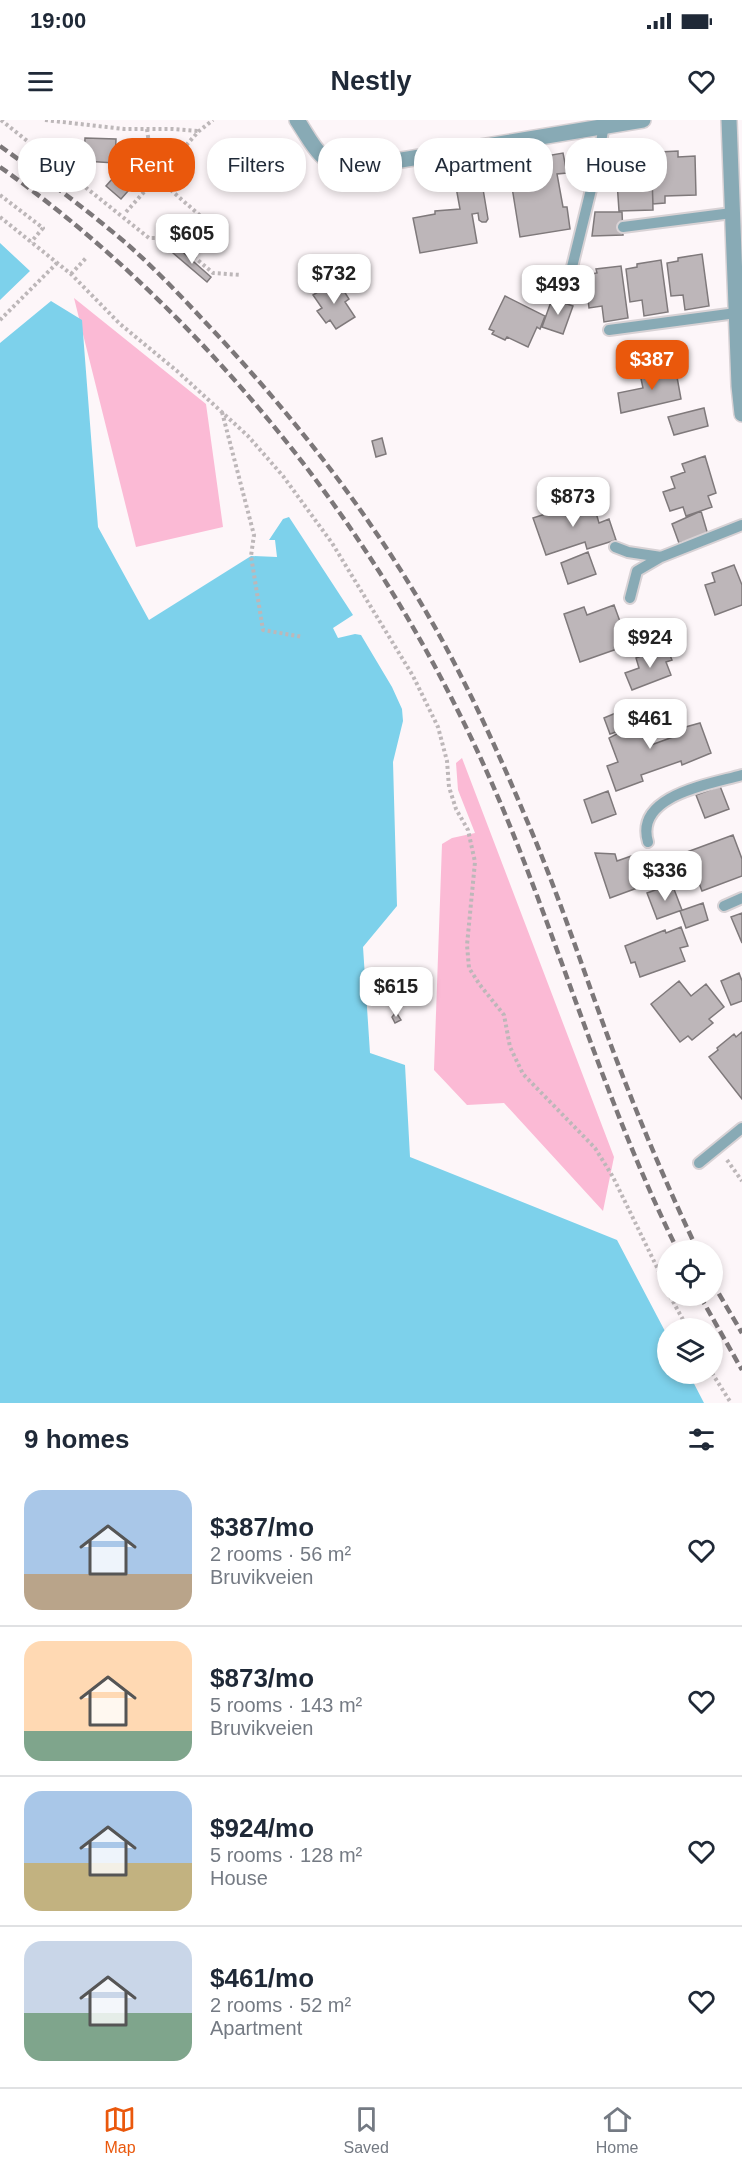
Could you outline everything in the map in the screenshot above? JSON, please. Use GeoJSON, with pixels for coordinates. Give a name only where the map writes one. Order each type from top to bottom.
{"type":"FeatureCollection","features":[{"type":"Feature","properties":{"kind":"street"},"geometry":{"type":"LineString","coordinates":[[297,120],[324,159],[331,165],[347,169],[643,120]]}},
{"type":"Feature","properties":{"kind":"street"},"geometry":{"type":"LineString","coordinates":[[729,120],[742,414]]}},
{"type":"Feature","properties":{"kind":"lane"},"geometry":{"type":"LineString","coordinates":[[572,267],[597,165],[604,125]]}},
{"type":"Feature","properties":{"kind":"lane"},"geometry":{"type":"LineString","coordinates":[[623,227],[732,213]]}},
{"type":"Feature","properties":{"kind":"lane"},"geometry":{"type":"LineString","coordinates":[[609,330],[738,310]]}},
{"type":"Feature","properties":{"kind":"lane"},"geometry":{"type":"LineString","coordinates":[[630,598],[637,570],[661,557],[742,525]]}},
{"type":"Feature","properties":{"kind":"lane"},"geometry":{"type":"LineString","coordinates":[[615,547],[628,552],[661,557]]}},
{"type":"Feature","properties":{"kind":"lane"},"geometry":{"type":"LineString","coordinates":[[648,842],[646,835],[649,818],[657,807],[687,791],[714,781],[742,775]]}},
{"type":"Feature","properties":{"kind":"lane"},"geometry":{"type":"LineString","coordinates":[[724,906],[742,898]]}},
{"type":"Feature","properties":{"kind":"lane"},"geometry":{"type":"LineString","coordinates":[[699,1163],[742,1128]]}},
{"type":"Feature","properties":{"kind":"path"},"geometry":{"type":"LineString","coordinates":[[1,120],[149,238],[166,238],[195,227]]}},
{"type":"Feature","properties":{"kind":"path"},"geometry":{"type":"LineString","coordinates":[[45,120],[124,129],[199,131]]}},
{"type":"Feature","properties":{"kind":"path"},"geometry":{"type":"LineString","coordinates":[[193,138],[213,120]]}},
{"type":"Feature","properties":{"kind":"path"},"geometry":{"type":"LineString","coordinates":[[147,129],[148,138]]}},
{"type":"Feature","properties":{"kind":"path"},"geometry":{"type":"LineString","coordinates":[[126,212],[144,192]]}},
{"type":"Feature","properties":{"kind":"path"},"geometry":{"type":"LineString","coordinates":[[173,192],[204,219]]}},
{"type":"Feature","properties":{"kind":"path"},"geometry":{"type":"LineString","coordinates":[[0,195],[43,228],[31,242]]}},
{"type":"Feature","properties":{"kind":"path"},"geometry":{"type":"LineString","coordinates":[[0,217],[71,274],[120,324],[177,371],[248,436],[283,476],[332,543],[413,676],[438,727],[447,761],[449,787],[456,809],[468,830],[475,862],[467,945],[469,968],[504,1015],[510,1047],[523,1074],[595,1148],[613,1177],[657,1267]]}},
{"type":"Feature","properties":{"kind":"path"},"geometry":{"type":"LineString","coordinates":[[166,238],[180,245],[213,273],[241,275]]}},
{"type":"Feature","properties":{"kind":"path"},"geometry":{"type":"LineString","coordinates":[[71,274],[87,257]]}},
{"type":"Feature","properties":{"kind":"path"},"geometry":{"type":"LineString","coordinates":[[0,320],[57,263]]}},
{"type":"Feature","properties":{"kind":"path"},"geometry":{"type":"LineString","coordinates":[[222,412],[254,535],[251,556],[263,630],[303,637]]}},
{"type":"Feature","properties":{"kind":"path"},"geometry":{"type":"LineString","coordinates":[[719,1384],[731,1403]]}},
{"type":"Feature","properties":{"kind":"shaded area"},"geometry":{"type":"Polygon","coordinates":[[[74,298],[206,404],[223,527],[136,547],[74,298]]]}},
{"type":"Feature","properties":{"kind":"shaded area"},"geometry":{"type":"Polygon","coordinates":[[[462,758],[614,1157],[603,1211],[504,1103],[467,1105],[434,1070],[442,844],[452,838],[475,833],[458,790],[456,763],[462,758]]]}},
{"type":"Feature","properties":{"kind":"water"},"geometry":{"type":"Polygon","coordinates":[[[0,243],[30,271],[0,300],[0,243]]]}},
{"type":"Feature","properties":{"kind":"water"},"geometry":{"type":"Polygon","coordinates":[[[51,301],[82,320],[98,527],[149,620],[251,556],[277,557],[275,540],[269,540],[283,519],[289,517],[353,615],[333,628],[338,638],[361,635],[392,687],[402,709],[403,721],[393,762],[397,906],[363,947],[370,1053],[405,1065],[410,1157],[617,1240],[658,1318],[657,1384],[694,1384],[704,1403],[0,1403],[0,343],[51,301]]]}},
{"type":"Feature","properties":{"kind":"building"},"geometry":{"type":"Polygon","coordinates":[[[96,138],[108,139],[108,163],[96,162],[96,138]]]}},
{"type":"Feature","properties":{"kind":"building"},"geometry":{"type":"Polygon","coordinates":[[[678,151],[678,157],[695,156],[696,195],[665,196],[665,203],[653,204],[653,192],[667,192],[667,152],[678,151]]]}},
{"type":"Feature","properties":{"kind":"building"},"geometry":{"type":"Polygon","coordinates":[[[563,153],[565,173],[557,174],[563,207],[567,207],[570,229],[520,237],[513,192],[553,192],[553,155],[563,153]]]}},
{"type":"Feature","properties":{"kind":"building"},"geometry":{"type":"Polygon","coordinates":[[[113,192],[127,192],[121,199],[113,192]]]}},
{"type":"Feature","properties":{"kind":"building"},"geometry":{"type":"Polygon","coordinates":[[[457,192],[484,192],[488,219],[482,222],[479,220],[478,213],[472,214],[477,243],[420,253],[413,218],[435,214],[435,211],[460,209],[457,192]]]}},
{"type":"Feature","properties":{"kind":"building"},"geometry":{"type":"Polygon","coordinates":[[[618,192],[653,192],[653,210],[619,211],[618,192]]]}},
{"type":"Feature","properties":{"kind":"building"},"geometry":{"type":"Polygon","coordinates":[[[595,212],[622,212],[623,235],[592,236],[595,212]]]}},
{"type":"Feature","properties":{"kind":"building"},"geometry":{"type":"Polygon","coordinates":[[[178,248],[211,277],[207,282],[173,253],[178,248]]]}},
{"type":"Feature","properties":{"kind":"building"},"geometry":{"type":"Polygon","coordinates":[[[702,254],[709,306],[685,310],[683,295],[671,296],[667,263],[678,261],[678,258],[702,254]]]}},
{"type":"Feature","properties":{"kind":"building"},"geometry":{"type":"Polygon","coordinates":[[[661,260],[668,312],[644,316],[642,300],[630,302],[626,269],[637,267],[637,264],[661,260]]]}},
{"type":"Feature","properties":{"kind":"building"},"geometry":{"type":"Polygon","coordinates":[[[621,266],[628,318],[604,322],[602,306],[589,308],[585,275],[597,273],[596,269],[621,266]]]}},
{"type":"Feature","properties":{"kind":"building"},"geometry":{"type":"Polygon","coordinates":[[[337,280],[349,299],[345,302],[355,317],[336,329],[330,320],[326,323],[317,311],[322,308],[313,295],[337,280]]]}},
{"type":"Feature","properties":{"kind":"building"},"geometry":{"type":"Polygon","coordinates":[[[505,296],[545,316],[540,329],[537,327],[528,347],[507,337],[505,340],[492,334],[494,331],[489,329],[505,296]]]}},
{"type":"Feature","properties":{"kind":"building"},"geometry":{"type":"Polygon","coordinates":[[[552,299],[573,306],[563,334],[542,327],[552,299]]]}},
{"type":"Feature","properties":{"kind":"building"},"geometry":{"type":"Polygon","coordinates":[[[675,366],[681,399],[621,413],[618,393],[643,388],[640,374],[675,366]]]}},
{"type":"Feature","properties":{"kind":"building"},"geometry":{"type":"Polygon","coordinates":[[[704,408],[708,426],[674,435],[668,417],[704,408]]]}},
{"type":"Feature","properties":{"kind":"building"},"geometry":{"type":"Polygon","coordinates":[[[382,438],[386,454],[376,457],[372,441],[382,438]]]}},
{"type":"Feature","properties":{"kind":"building"},"geometry":{"type":"Polygon","coordinates":[[[705,456],[716,493],[708,496],[712,507],[686,516],[683,507],[670,511],[663,492],[675,488],[671,477],[685,472],[682,464],[705,456]]]}},
{"type":"Feature","properties":{"kind":"building"},"geometry":{"type":"Polygon","coordinates":[[[592,499],[599,523],[609,519],[616,540],[587,549],[585,542],[546,555],[533,518],[592,499]]]}},
{"type":"Feature","properties":{"kind":"building"},"geometry":{"type":"Polygon","coordinates":[[[701,511],[708,535],[679,543],[672,524],[701,511]]]}},
{"type":"Feature","properties":{"kind":"building"},"geometry":{"type":"Polygon","coordinates":[[[588,552],[596,574],[568,584],[561,563],[588,552]]]}},
{"type":"Feature","properties":{"kind":"building"},"geometry":{"type":"Polygon","coordinates":[[[734,565],[742,585],[742,605],[715,615],[705,585],[715,582],[712,573],[734,565]]]}},
{"type":"Feature","properties":{"kind":"building"},"geometry":{"type":"Polygon","coordinates":[[[614,605],[622,627],[627,625],[634,643],[580,662],[564,614],[584,607],[587,615],[614,605]]]}},
{"type":"Feature","properties":{"kind":"building"},"geometry":{"type":"Polygon","coordinates":[[[661,648],[662,651],[667,648],[672,660],[666,662],[671,675],[632,690],[625,673],[639,668],[636,658],[661,648]]]}},
{"type":"Feature","properties":{"kind":"building"},"geometry":{"type":"Polygon","coordinates":[[[618,712],[619,717],[628,713],[634,728],[643,725],[651,745],[673,737],[671,731],[700,723],[711,753],[682,765],[681,761],[641,775],[643,781],[616,791],[607,766],[618,762],[609,738],[617,734],[616,732],[610,734],[604,718],[618,712]]]}},
{"type":"Feature","properties":{"kind":"building"},"geometry":{"type":"Polygon","coordinates":[[[720,786],[729,809],[705,818],[696,795],[720,786]]]}},
{"type":"Feature","properties":{"kind":"building"},"geometry":{"type":"Polygon","coordinates":[[[608,791],[616,814],[592,823],[584,800],[608,791]]]}},
{"type":"Feature","properties":{"kind":"building"},"geometry":{"type":"Polygon","coordinates":[[[733,835],[742,859],[742,876],[702,891],[687,852],[733,835]]]}},
{"type":"Feature","properties":{"kind":"building"},"geometry":{"type":"Polygon","coordinates":[[[595,853],[615,854],[617,861],[637,854],[648,884],[610,898],[595,853]]]}},
{"type":"Feature","properties":{"kind":"building"},"geometry":{"type":"Polygon","coordinates":[[[672,884],[682,910],[657,919],[647,893],[672,884]]]}},
{"type":"Feature","properties":{"kind":"building"},"geometry":{"type":"Polygon","coordinates":[[[703,903],[708,920],[686,928],[680,911],[703,903]]]}},
{"type":"Feature","properties":{"kind":"building"},"geometry":{"type":"Polygon","coordinates":[[[742,913],[742,943],[731,917],[742,913]]]}},
{"type":"Feature","properties":{"kind":"building"},"geometry":{"type":"Polygon","coordinates":[[[681,927],[688,946],[680,948],[685,961],[640,977],[635,962],[631,963],[625,946],[665,930],[666,933],[681,927]]]}},
{"type":"Feature","properties":{"kind":"building"},"geometry":{"type":"Polygon","coordinates":[[[739,973],[742,981],[742,1001],[731,1005],[721,981],[739,973]]]}},
{"type":"Feature","properties":{"kind":"building"},"geometry":{"type":"Polygon","coordinates":[[[679,981],[691,996],[706,984],[724,1007],[709,1019],[713,1023],[692,1040],[688,1036],[680,1042],[651,1004],[679,981]]]}},
{"type":"Feature","properties":{"kind":"building"},"geometry":{"type":"Polygon","coordinates":[[[396,1012],[401,1020],[395,1023],[392,1017],[396,1012]]]}},
{"type":"Feature","properties":{"kind":"building"},"geometry":{"type":"Polygon","coordinates":[[[742,1032],[742,1099],[709,1057],[734,1034],[736,1037],[742,1032]]]}},
{"type":"Feature","properties":{"kind":"railway"},"geometry":{"type":"LineString","coordinates":[[0,146],[112,231],[187,303],[252,374],[312,446],[341,483],[394,560],[442,640],[506,771],[548,873],[632,1099],[693,1240]]}},
{"type":"Feature","properties":{"kind":"railway"},"geometry":{"type":"LineString","coordinates":[[0,167],[103,248],[197,339],[294,451],[338,510],[378,570],[416,632],[483,762],[512,831],[611,1096],[673,1240]]}},
{"type":"Feature","properties":{"kind":"railway"},"geometry":{"type":"LineString","coordinates":[[723,1301],[742,1333]]}},
{"type":"Feature","properties":{"kind":"railway"},"geometry":{"type":"LineString","coordinates":[[706,1306],[742,1370]]}}]}
